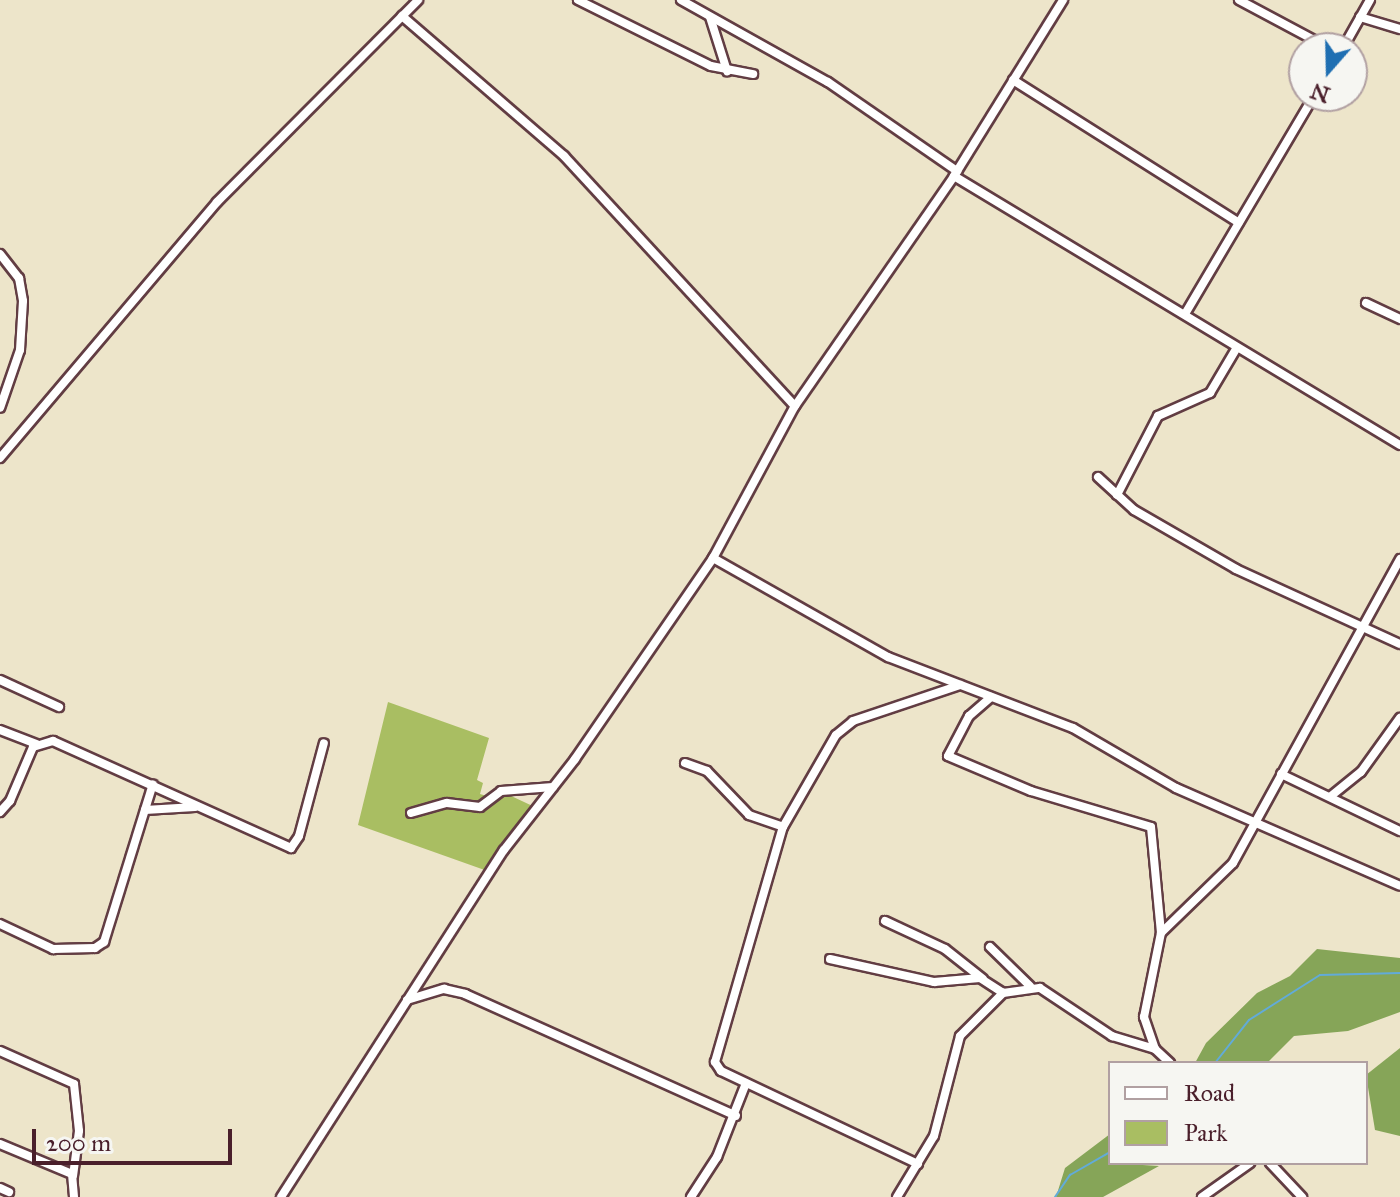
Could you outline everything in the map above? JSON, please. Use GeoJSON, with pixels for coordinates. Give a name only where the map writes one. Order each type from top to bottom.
{"type":"FeatureCollection","features":[{"type":"Feature","properties":{"kind":"street"},"geometry":{"type":"LineString","coordinates":[[0,458],[217,202],[418,0]]}},
{"type":"Feature","properties":{"kind":"street"},"geometry":{"type":"LineString","coordinates":[[578,0],[727,71],[753,74]]}},
{"type":"Feature","properties":{"kind":"street"},"geometry":{"type":"LineString","coordinates":[[681,0],[828,82],[956,173],[1185,314],[1236,349],[1400,445]]}},
{"type":"Feature","properties":{"kind":"street"},"geometry":{"type":"LineString","coordinates":[[281,1197],[504,850],[553,787],[713,558],[795,406],[956,173],[1063,0]]}},
{"type":"Feature","properties":{"kind":"street"},"geometry":{"type":"LineString","coordinates":[[1239,0],[1299,32]]}},
{"type":"Feature","properties":{"kind":"street"},"geometry":{"type":"LineString","coordinates":[[1352,32],[1370,0]]}},
{"type":"Feature","properties":{"kind":"street"},"geometry":{"type":"LineString","coordinates":[[402,16],[564,156],[795,406]]}},
{"type":"Feature","properties":{"kind":"street"},"geometry":{"type":"LineString","coordinates":[[710,17],[727,71]]}},
{"type":"Feature","properties":{"kind":"street"},"geometry":{"type":"LineString","coordinates":[[1360,17],[1400,29]]}},
{"type":"Feature","properties":{"kind":"street"},"geometry":{"type":"LineString","coordinates":[[1013,80],[1239,223]]}},
{"type":"Feature","properties":{"kind":"street"},"geometry":{"type":"LineString","coordinates":[[1185,314],[1305,112]]}},
{"type":"Feature","properties":{"kind":"street"},"geometry":{"type":"LineString","coordinates":[[0,254],[14,269],[23,301],[23,328],[0,408]]}},
{"type":"Feature","properties":{"kind":"street"},"geometry":{"type":"LineString","coordinates":[[0,263],[14,269]]}},
{"type":"Feature","properties":{"kind":"street"},"geometry":{"type":"LineString","coordinates":[[1366,303],[1400,319]]}},
{"type":"Feature","properties":{"kind":"street"},"geometry":{"type":"LineString","coordinates":[[1117,495],[1158,416],[1210,393],[1236,349]]}},
{"type":"Feature","properties":{"kind":"street"},"geometry":{"type":"LineString","coordinates":[[1098,477],[1117,495],[1236,569],[1400,644]]}},
{"type":"Feature","properties":{"kind":"street"},"geometry":{"type":"LineString","coordinates":[[713,558],[888,657],[1073,728],[1152,776],[1400,886]]}},
{"type":"Feature","properties":{"kind":"street"},"geometry":{"type":"LineString","coordinates":[[1161,933],[1221,880],[1400,559]]}},
{"type":"Feature","properties":{"kind":"street"},"geometry":{"type":"LineString","coordinates":[[0,680],[59,707]]}},
{"type":"Feature","properties":{"kind":"street"},"geometry":{"type":"LineString","coordinates":[[918,1164],[721,1071],[715,1062],[783,827],[844,726],[961,685]]}},
{"type":"Feature","properties":{"kind":"street"},"geometry":{"type":"LineString","coordinates":[[991,697],[969,716],[947,755],[1031,791],[1151,827],[1161,933],[1145,1003],[1146,1027],[1155,1049],[1168,1061]]}},
{"type":"Feature","properties":{"kind":"street"},"geometry":{"type":"LineString","coordinates":[[1331,796],[1355,778],[1400,718]]}},
{"type":"Feature","properties":{"kind":"street"},"geometry":{"type":"LineString","coordinates":[[0,730],[36,744],[58,743],[153,784],[195,807],[294,847],[324,743]]}},
{"type":"Feature","properties":{"kind":"street"},"geometry":{"type":"LineString","coordinates":[[0,812],[36,744]]}},
{"type":"Feature","properties":{"kind":"street"},"geometry":{"type":"LineString","coordinates":[[685,763],[707,771],[749,815],[783,827]]}},
{"type":"Feature","properties":{"kind":"street"},"geometry":{"type":"LineString","coordinates":[[1281,774],[1400,831]]}},
{"type":"Feature","properties":{"kind":"street"},"geometry":{"type":"LineString","coordinates":[[0,924],[53,949],[99,946],[107,936],[153,784]]}},
{"type":"Feature","properties":{"kind":"street"},"geometry":{"type":"LineString","coordinates":[[411,813],[447,803],[480,807],[501,791],[553,787]]}},
{"type":"Feature","properties":{"kind":"street"},"geometry":{"type":"LineString","coordinates":[[145,810],[195,807]]}},
{"type":"Feature","properties":{"kind":"street"},"geometry":{"type":"LineString","coordinates":[[885,921],[945,949],[1003,993]]}},
{"type":"Feature","properties":{"kind":"street"},"geometry":{"type":"LineString","coordinates":[[990,947],[1030,986],[1051,993],[1125,1043],[1155,1049]]}},
{"type":"Feature","properties":{"kind":"street"},"geometry":{"type":"LineString","coordinates":[[830,959],[934,982],[983,979]]}},
{"type":"Feature","properties":{"kind":"street"},"geometry":{"type":"LineString","coordinates":[[897,1197],[940,1122],[960,1036],[1003,993],[1030,986]]}},
{"type":"Feature","properties":{"kind":"street"},"geometry":{"type":"LineString","coordinates":[[407,1000],[444,989],[465,994],[736,1116]]}},
{"type":"Feature","properties":{"kind":"street"},"geometry":{"type":"LineString","coordinates":[[0,1051],[74,1084],[79,1131],[73,1176],[74,1197]]}},
{"type":"Feature","properties":{"kind":"street"},"geometry":{"type":"LineString","coordinates":[[691,1197],[736,1116],[746,1083]]}},
{"type":"Feature","properties":{"kind":"street"},"geometry":{"type":"LineString","coordinates":[[0,1144],[73,1176]]}},
{"type":"Feature","properties":{"kind":"street"},"geometry":{"type":"LineString","coordinates":[[1202,1197],[1247,1165]]}},
{"type":"Feature","properties":{"kind":"street"},"geometry":{"type":"LineString","coordinates":[[1272,1165],[1302,1197]]}},
{"type":"Feature","properties":{"kind":"street"},"geometry":{"type":"LineString","coordinates":[[1211,1188],[1219,1197]]}},
{"type":"Feature","properties":{"kind":"green space"},"geometry":{"type":"Polygon","coordinates":[[[388,702],[489,738],[477,780],[483,783],[480,794],[490,797],[494,788],[539,809],[493,873],[358,825],[388,702]]]}},
{"type":"Feature","properties":{"kind":"green space"},"geometry":{"type":"Polygon","coordinates":[[[1317,949],[1400,958],[1400,1012],[1348,1031],[1294,1036],[1269,1061],[1196,1061],[1206,1043],[1257,993],[1290,976],[1317,949]]]}},
{"type":"Feature","properties":{"kind":"green space"},"geometry":{"type":"Polygon","coordinates":[[[1400,1048],[1400,1136],[1375,1130],[1368,1073],[1400,1048]]]}},
{"type":"Feature","properties":{"kind":"green space"},"geometry":{"type":"Polygon","coordinates":[[[1108,1136],[1108,1165],[1159,1166],[1103,1197],[1056,1197],[1065,1168],[1108,1136]]]}},
{"type":"Feature","properties":{"kind":"waterway"},"geometry":{"type":"LineString","coordinates":[[1217,1061],[1249,1020],[1320,975],[1400,973]]}},
{"type":"Feature","properties":{"kind":"waterway"},"geometry":{"type":"LineString","coordinates":[[1055,1197],[1070,1175],[1108,1153]]}}]}
